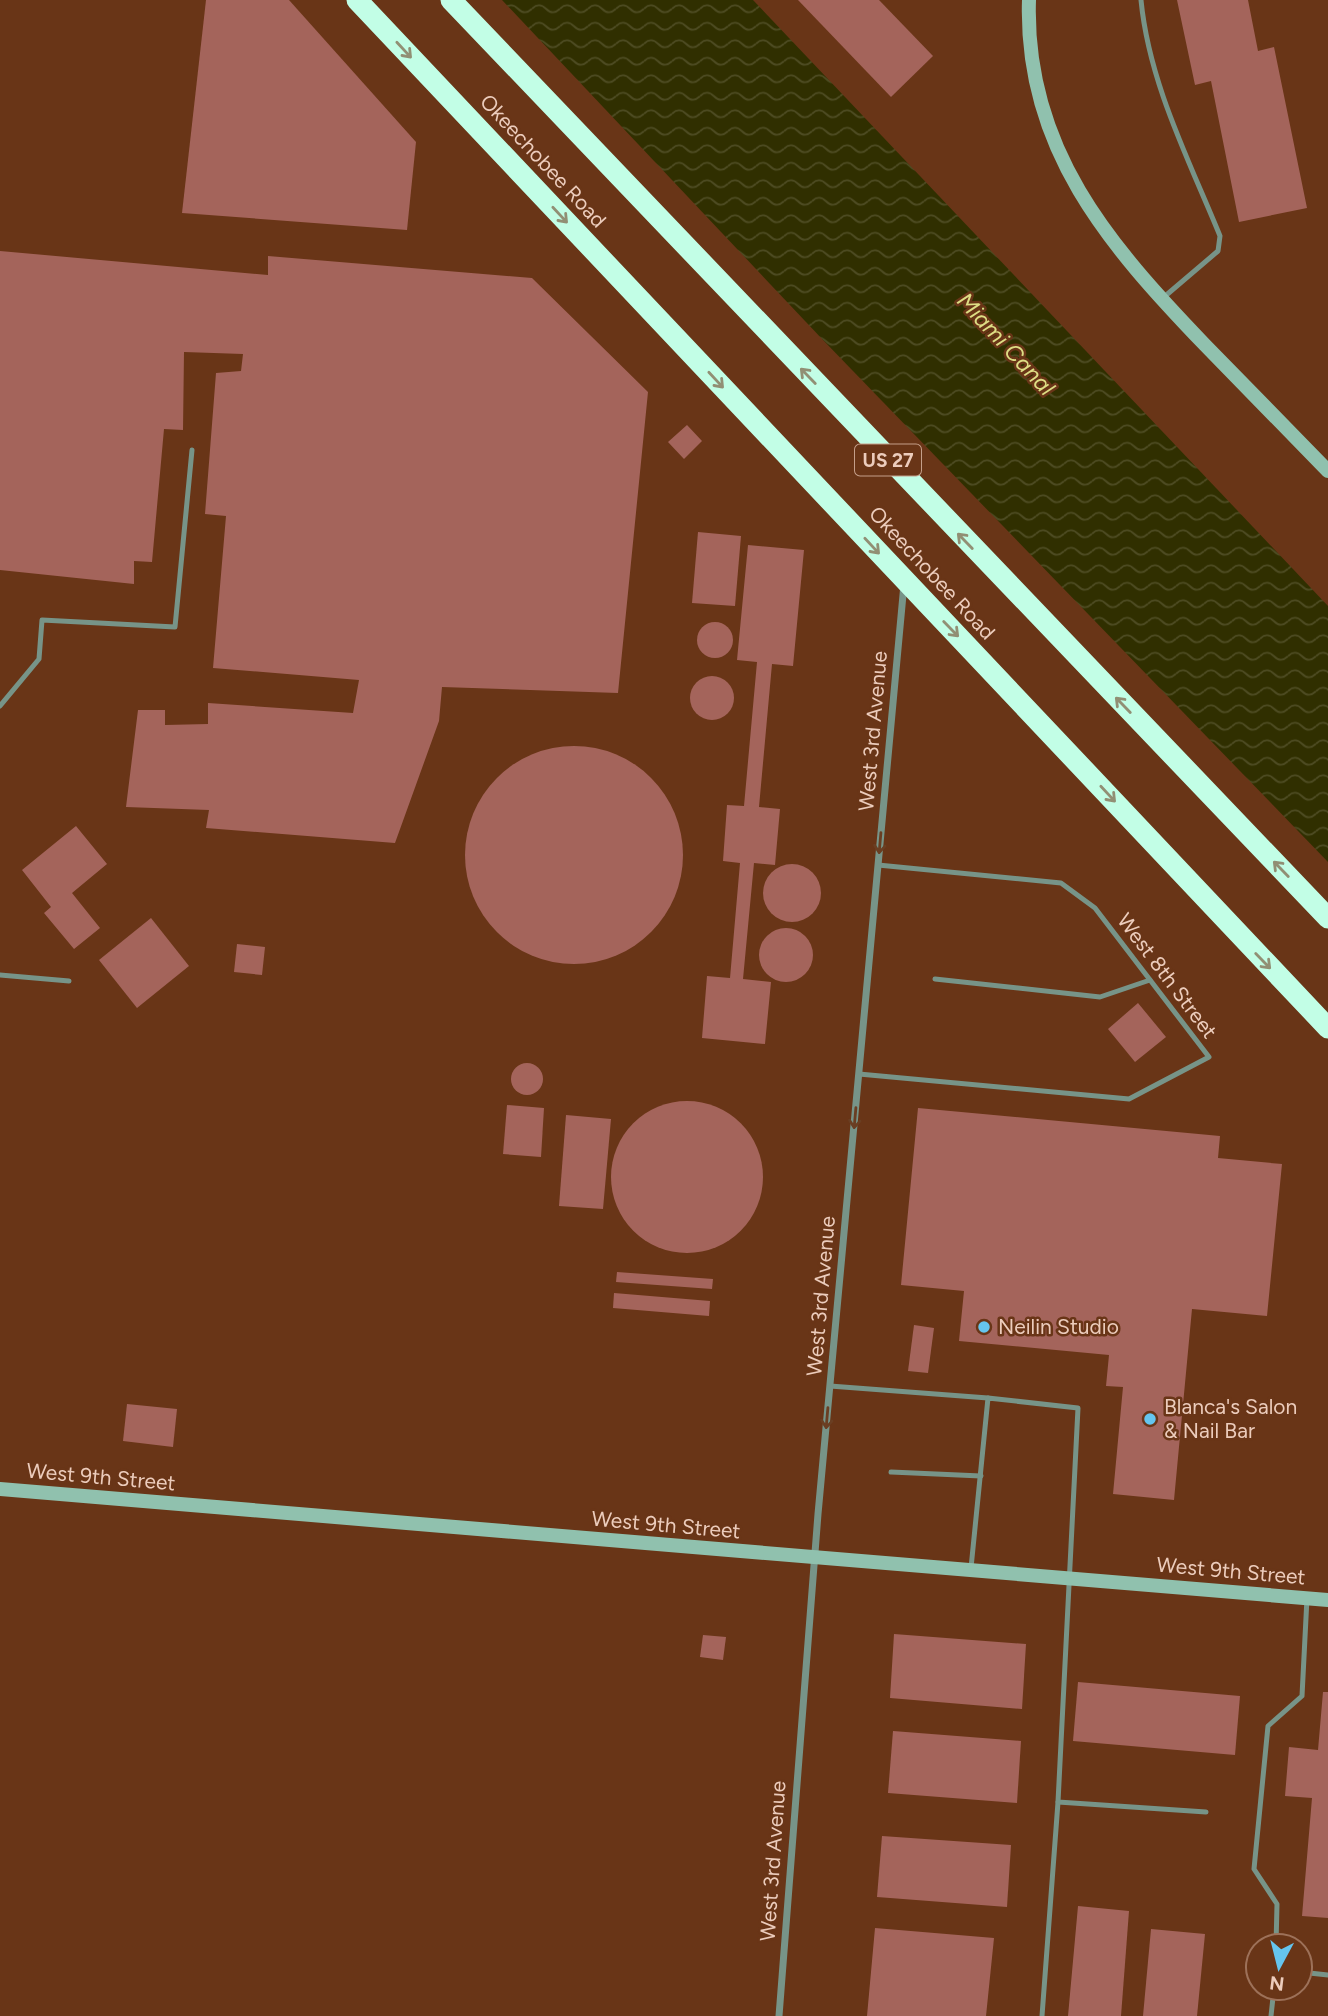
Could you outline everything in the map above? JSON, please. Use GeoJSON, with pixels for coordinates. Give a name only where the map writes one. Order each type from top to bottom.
{"type":"FeatureCollection","features":[{"type":"Feature","properties":{"kind":"highway","name":"Okeechobee Road"},"geometry":{"type":"LineString","coordinates":[[357,0],[1328,1028]]}},
{"type":"Feature","properties":{"kind":"highway","name":"Okeechobee Road"},"geometry":{"type":"LineString","coordinates":[[450,0],[1328,918]]}},
{"type":"Feature","properties":{"kind":"main road"},"geometry":{"type":"LineString","coordinates":[[1028,0],[1030,48],[1042,108],[1055,147],[1096,219],[1161,299],[1328,471]]}},
{"type":"Feature","properties":{"kind":"main road","name":"West 9th Street"},"geometry":{"type":"LineString","coordinates":[[0,1489],[1328,1600]]}},
{"type":"Feature","properties":{"kind":"street","name":"West 3rd Avenue"},"geometry":{"type":"LineString","coordinates":[[779,2016],[814,1558],[904,580]]}},
{"type":"Feature","properties":{"kind":"lane"},"geometry":{"type":"LineString","coordinates":[[1141,0],[1143,21],[1163,99],[1220,236],[1218,251],[1161,299]]}},
{"type":"Feature","properties":{"kind":"lane"},"geometry":{"type":"LineString","coordinates":[[0,706],[39,659],[42,620],[175,627],[192,450]]}},
{"type":"Feature","properties":{"kind":"lane","name":"West 8th Street"},"geometry":{"type":"LineString","coordinates":[[859,1074],[1129,1099],[1209,1056],[1095,908],[1061,883],[878,865]]}},
{"type":"Feature","properties":{"kind":"lane"},"geometry":{"type":"LineString","coordinates":[[0,975],[69,981]]}},
{"type":"Feature","properties":{"kind":"lane"},"geometry":{"type":"LineString","coordinates":[[935,979],[1100,997],[1150,980]]}},
{"type":"Feature","properties":{"kind":"lane"},"geometry":{"type":"LineString","coordinates":[[830,1386],[1078,1408],[1072,1578],[1042,2016]]}},
{"type":"Feature","properties":{"kind":"lane"},"geometry":{"type":"LineString","coordinates":[[970,1571],[988,1398]]}},
{"type":"Feature","properties":{"kind":"lane"},"geometry":{"type":"LineString","coordinates":[[891,1472],[981,1476]]}},
{"type":"Feature","properties":{"kind":"lane"},"geometry":{"type":"LineString","coordinates":[[1276,1932],[1277,1904],[1255,1869],[1256,1856],[1268,1726],[1303,1696],[1307,1598]]}},
{"type":"Feature","properties":{"kind":"lane"},"geometry":{"type":"LineString","coordinates":[[1058,1802],[1206,1812]]}},
{"type":"Feature","properties":{"kind":"water","name":"Miami Canal"},"geometry":{"type":"Polygon","coordinates":[[[502,0],[753,0],[1328,606],[1328,862],[823,340],[502,0]]]}},
{"type":"Feature","properties":{"kind":"building"},"geometry":{"type":"Polygon","coordinates":[[[206,0],[289,0],[416,142],[407,230],[182,213],[206,0]]]}},
{"type":"Feature","properties":{"kind":"building"},"geometry":{"type":"Polygon","coordinates":[[[798,0],[879,0],[933,56],[891,97],[798,0]]]}},
{"type":"Feature","properties":{"kind":"building"},"geometry":{"type":"Polygon","coordinates":[[[1177,0],[1248,0],[1258,51],[1274,47],[1307,208],[1239,222],[1211,81],[1195,85],[1177,0]]]}},
{"type":"Feature","properties":{"kind":"building"},"geometry":{"type":"Polygon","coordinates":[[[0,251],[268,275],[268,256],[532,278],[648,392],[618,693],[442,687],[439,721],[395,843],[206,828],[209,810],[126,807],[138,710],[165,710],[165,725],[208,724],[208,703],[353,713],[359,680],[213,668],[226,516],[205,514],[216,373],[241,371],[243,354],[184,352],[183,430],[164,429],[152,562],[134,561],[134,584],[0,570],[0,251]]]}},
{"type":"Feature","properties":{"kind":"building"},"geometry":{"type":"Polygon","coordinates":[[[687,425],[702,441],[684,459],[668,442],[687,425]]]}},
{"type":"Feature","properties":{"kind":"building"},"geometry":{"type":"Polygon","coordinates":[[[698,532],[741,536],[735,606],[692,603],[698,532]]]}},
{"type":"Feature","properties":{"kind":"building"},"geometry":{"type":"Polygon","coordinates":[[[748,545],[804,550],[793,666],[772,664],[759,807],[780,809],[775,865],[754,863],[743,979],[771,982],[765,1044],[702,1038],[707,976],[730,978],[740,863],[723,861],[727,805],[744,806],[757,662],[737,660],[748,545]]]}},
{"type":"Feature","properties":{"kind":"building"},"geometry":{"type":"Polygon","coordinates":[[[715,622],[728,627],[733,640],[728,653],[715,658],[702,653],[697,640],[702,627],[715,622]]]}},
{"type":"Feature","properties":{"kind":"building"},"geometry":{"type":"Polygon","coordinates":[[[712,676],[721,677],[728,682],[733,689],[733,707],[728,714],[721,719],[712,720],[703,719],[696,714],[691,707],[690,698],[691,689],[696,682],[703,677],[712,676]]]}},
{"type":"Feature","properties":{"kind":"building"},"geometry":{"type":"Polygon","coordinates":[[[585,746],[616,754],[635,764],[651,778],[665,794],[675,813],[683,855],[675,897],[665,916],[651,932],[635,946],[616,956],[585,964],[563,964],[532,956],[513,946],[483,916],[473,897],[467,876],[465,844],[473,813],[483,794],[513,764],[532,754],[553,748],[585,746]]]}},
{"type":"Feature","properties":{"kind":"building"},"geometry":{"type":"Polygon","coordinates":[[[76,826],[107,864],[72,893],[100,928],[74,949],[44,913],[51,907],[22,870],[76,826]]]}},
{"type":"Feature","properties":{"kind":"building"},"geometry":{"type":"Polygon","coordinates":[[[792,864],[808,869],[816,877],[821,893],[816,909],[808,917],[792,922],[776,917],[768,909],[763,893],[768,877],[776,869],[792,864]]]}},
{"type":"Feature","properties":{"kind":"building"},"geometry":{"type":"Polygon","coordinates":[[[151,918],[189,966],[137,1008],[99,960],[151,918]]]}},
{"type":"Feature","properties":{"kind":"building"},"geometry":{"type":"Polygon","coordinates":[[[791,928],[801,932],[809,940],[813,955],[809,970],[801,978],[781,982],[771,978],[763,970],[759,950],[763,940],[771,932],[791,928]]]}},
{"type":"Feature","properties":{"kind":"building"},"geometry":{"type":"Polygon","coordinates":[[[237,944],[265,947],[262,975],[234,972],[237,944]]]}},
{"type":"Feature","properties":{"kind":"building"},"geometry":{"type":"Polygon","coordinates":[[[1138,1003],[1166,1037],[1135,1062],[1108,1029],[1138,1003]]]}},
{"type":"Feature","properties":{"kind":"building"},"geometry":{"type":"Polygon","coordinates":[[[527,1063],[538,1068],[543,1079],[538,1090],[527,1095],[516,1090],[511,1079],[516,1068],[527,1063]]]}},
{"type":"Feature","properties":{"kind":"building"},"geometry":{"type":"Polygon","coordinates":[[[687,1101],[716,1107],[741,1123],[757,1148],[763,1177],[757,1206],[741,1231],[716,1247],[687,1253],[658,1247],[633,1231],[617,1206],[611,1177],[617,1148],[633,1123],[658,1107],[687,1101]]]}},
{"type":"Feature","properties":{"kind":"building"},"geometry":{"type":"Polygon","coordinates":[[[507,1105],[544,1108],[541,1157],[503,1154],[507,1105]]]}},
{"type":"Feature","properties":{"kind":"building"},"geometry":{"type":"Polygon","coordinates":[[[918,1108],[1220,1136],[1218,1158],[1282,1164],[1267,1316],[1192,1309],[1174,1500],[1113,1494],[1123,1387],[1106,1386],[1109,1355],[959,1341],[964,1291],[901,1285],[918,1108]]]}},
{"type":"Feature","properties":{"kind":"building"},"geometry":{"type":"Polygon","coordinates":[[[566,1115],[611,1119],[603,1209],[559,1206],[566,1115]]]}},
{"type":"Feature","properties":{"kind":"building"},"geometry":{"type":"Polygon","coordinates":[[[617,1272],[713,1279],[712,1289],[616,1282],[617,1272]]]}},
{"type":"Feature","properties":{"kind":"building"},"geometry":{"type":"Polygon","coordinates":[[[614,1293],[710,1301],[709,1316],[613,1308],[614,1293]]]}},
{"type":"Feature","properties":{"kind":"building"},"geometry":{"type":"Polygon","coordinates":[[[914,1325],[934,1328],[928,1373],[908,1371],[914,1325]]]}},
{"type":"Feature","properties":{"kind":"building"},"geometry":{"type":"Polygon","coordinates":[[[127,1404],[177,1409],[173,1447],[123,1441],[127,1404]]]}},
{"type":"Feature","properties":{"kind":"building"},"geometry":{"type":"Polygon","coordinates":[[[894,1634],[1026,1644],[1022,1709],[890,1698],[894,1634]]]}},
{"type":"Feature","properties":{"kind":"building"},"geometry":{"type":"Polygon","coordinates":[[[703,1635],[726,1637],[723,1660],[700,1657],[703,1635]]]}},
{"type":"Feature","properties":{"kind":"building"},"geometry":{"type":"Polygon","coordinates":[[[1078,1682],[1240,1696],[1235,1755],[1073,1741],[1078,1682]]]}},
{"type":"Feature","properties":{"kind":"building"},"geometry":{"type":"Polygon","coordinates":[[[1323,1692],[1328,1692],[1328,1918],[1302,1916],[1312,1798],[1285,1796],[1289,1747],[1318,1750],[1323,1692]]]}},
{"type":"Feature","properties":{"kind":"building"},"geometry":{"type":"Polygon","coordinates":[[[893,1731],[1021,1741],[1017,1803],[888,1793],[893,1731]]]}},
{"type":"Feature","properties":{"kind":"building"},"geometry":{"type":"Polygon","coordinates":[[[882,1836],[1011,1845],[1007,1907],[877,1897],[882,1836]]]}},
{"type":"Feature","properties":{"kind":"building"},"geometry":{"type":"Polygon","coordinates":[[[1078,1906],[1129,1911],[1121,2016],[1068,2016],[1078,1906]]]}},
{"type":"Feature","properties":{"kind":"building"},"geometry":{"type":"Polygon","coordinates":[[[875,1928],[994,1938],[986,2016],[867,2016],[875,1928]]]}},
{"type":"Feature","properties":{"kind":"building"},"geometry":{"type":"Polygon","coordinates":[[[1151,1929],[1205,1934],[1197,2016],[1143,2016],[1151,1929]]]}},
{"type":"Feature","properties":{"kind":"place","name":"Neilin Studio"},"geometry":{"type":"Point","coordinates":[984,1327]}},
{"type":"Feature","properties":{"kind":"place","name":"Blanca's Salon & Nail Bar"},"geometry":{"type":"Point","coordinates":[1150,1419]}}]}
